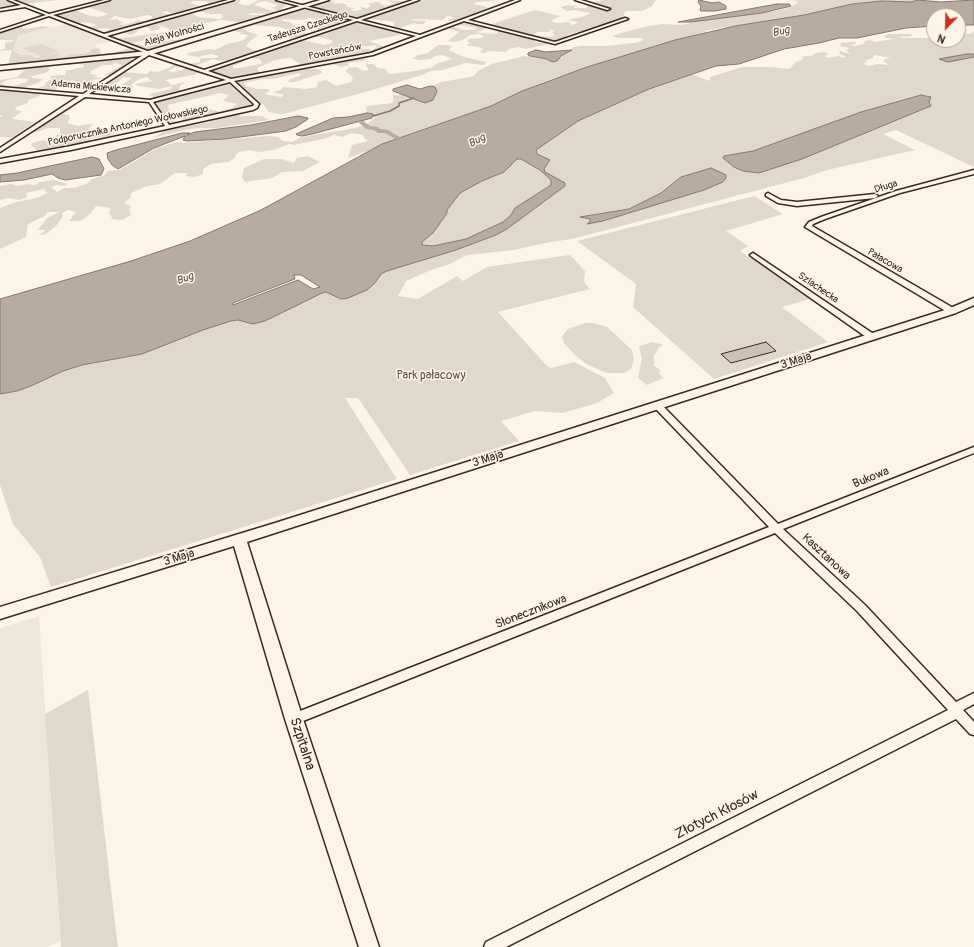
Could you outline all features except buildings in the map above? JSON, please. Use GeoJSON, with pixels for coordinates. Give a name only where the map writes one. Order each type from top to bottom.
{"type":"FeatureCollection","features":[{"type":"Feature","properties":{"kind":"street"},"geometry":{"type":"LineString","coordinates":[[10,0],[102,36],[231,80]]}},
{"type":"Feature","properties":{"kind":"street"},"geometry":{"type":"LineString","coordinates":[[0,31],[49,15],[108,0]]}},
{"type":"Feature","properties":{"kind":"street"},"geometry":{"type":"LineString","coordinates":[[102,36],[232,0]]}},
{"type":"Feature","properties":{"kind":"street"},"geometry":{"type":"LineString","coordinates":[[278,0],[419,36]]}},
{"type":"Feature","properties":{"kind":"street","name":"Aleja Wolności"},"geometry":{"type":"LineString","coordinates":[[0,68],[149,53],[326,0]]}},
{"type":"Feature","properties":{"kind":"street","name":"Tadeusza Czackiego"},"geometry":{"type":"LineString","coordinates":[[204,71],[417,0]]}},
{"type":"Feature","properties":{"kind":"street","name":"Powstańców"},"geometry":{"type":"LineString","coordinates":[[150,101],[231,80],[372,54],[518,0]]}},
{"type":"Feature","properties":{"kind":"street"},"geometry":{"type":"LineString","coordinates":[[577,0],[608,9]]}},
{"type":"Feature","properties":{"kind":"street"},"geometry":{"type":"LineString","coordinates":[[0,10],[25,6]]}},
{"type":"Feature","properties":{"kind":"street"},"geometry":{"type":"LineString","coordinates":[[463,20],[555,43],[626,18]]}},
{"type":"Feature","properties":{"kind":"street"},"geometry":{"type":"LineString","coordinates":[[0,150],[149,53]]}},
{"type":"Feature","properties":{"kind":"street","name":"Podporucznika Antoniego Wołowskiego"},"geometry":{"type":"LineString","coordinates":[[0,160],[168,127],[256,107],[257,104],[231,80]]}},
{"type":"Feature","properties":{"kind":"street","name":"Adama Mickiewicza"},"geometry":{"type":"LineString","coordinates":[[0,88],[150,101]]}},
{"type":"Feature","properties":{"kind":"street"},"geometry":{"type":"LineString","coordinates":[[150,101],[168,127]]}},
{"type":"Feature","properties":{"kind":"street","name":"Długa"},"geometry":{"type":"LineString","coordinates":[[808,227],[811,223],[823,218],[898,192],[974,172]]}},
{"type":"Feature","properties":{"kind":"street"},"geometry":{"type":"LineString","coordinates":[[768,195],[780,202],[797,204],[898,192]]}},
{"type":"Feature","properties":{"kind":"street","name":"Pałacowa"},"geometry":{"type":"LineString","coordinates":[[808,227],[952,311]]}},
{"type":"Feature","properties":{"kind":"street","name":"Szlachecka"},"geometry":{"type":"LineString","coordinates":[[753,255],[872,337]]}},
{"type":"Feature","properties":{"kind":"street","name":"3 Maja"},"geometry":{"type":"LineString","coordinates":[[0,613],[239,539],[872,337],[952,311],[974,301]]}},
{"type":"Feature","properties":{"kind":"street","name":"Kasztanowa"},"geometry":{"type":"LineString","coordinates":[[657,405],[777,529],[861,608],[974,730]]}},
{"type":"Feature","properties":{"kind":"street","name":"Bukowa"},"geometry":{"type":"LineString","coordinates":[[777,529],[974,450]]}},
{"type":"Feature","properties":{"kind":"street","name":"Słonecznikowa"},"geometry":{"type":"LineString","coordinates":[[294,719],[777,529]]}},
{"type":"Feature","properties":{"kind":"street","name":"Szpitalna"},"geometry":{"type":"LineString","coordinates":[[239,539],[294,719],[369,947]]}},
{"type":"Feature","properties":{"kind":"street","name":"Złotych Kłosów"},"geometry":{"type":"LineString","coordinates":[[491,947],[955,710],[974,698]]}},
{"type":"Feature","properties":{"kind":"shaded area"},"geometry":{"type":"Polygon","coordinates":[[[67,24],[112,41],[94,45],[101,50],[101,56],[8,65],[16,34],[67,24]]]}},
{"type":"Feature","properties":{"kind":"shaded area"},"geometry":{"type":"Polygon","coordinates":[[[39,616],[60,941],[47,947],[0,947],[0,628],[39,616]]]}},
{"type":"Feature","properties":{"kind":"green space"},"geometry":{"type":"Polygon","coordinates":[[[0,0],[58,0],[0,7],[0,0]]]}},
{"type":"Feature","properties":{"kind":"green space"},"geometry":{"type":"Polygon","coordinates":[[[111,0],[230,0],[213,5],[209,5],[207,2],[202,1],[193,1],[190,3],[202,7],[179,14],[170,13],[167,11],[162,12],[161,13],[174,15],[152,21],[145,20],[152,18],[152,16],[147,15],[130,19],[115,16],[109,20],[118,19],[119,21],[124,22],[119,24],[125,25],[137,20],[148,22],[106,33],[103,33],[111,29],[106,28],[90,30],[87,28],[98,25],[85,22],[74,24],[53,15],[74,10],[99,17],[109,14],[87,7],[111,0]]]}},
{"type":"Feature","properties":{"kind":"green space"},"geometry":{"type":"Polygon","coordinates":[[[241,0],[238,3],[243,5],[249,5],[259,0],[270,0],[288,4],[282,8],[283,9],[278,11],[273,8],[278,5],[265,1],[259,2],[254,5],[276,12],[268,14],[251,13],[247,15],[266,15],[251,21],[236,22],[220,20],[202,24],[187,32],[162,37],[161,39],[166,41],[182,39],[180,41],[147,51],[131,45],[138,44],[146,47],[155,44],[147,39],[129,44],[115,39],[166,32],[170,29],[159,25],[155,26],[161,26],[159,29],[152,31],[147,27],[139,29],[130,35],[123,31],[183,15],[192,14],[199,17],[220,19],[223,17],[222,14],[210,14],[199,11],[241,0]]]}},
{"type":"Feature","properties":{"kind":"green space"},"geometry":{"type":"Polygon","coordinates":[[[386,0],[496,1],[476,2],[474,4],[487,7],[486,9],[457,20],[449,21],[454,17],[447,16],[443,20],[415,19],[409,20],[426,21],[424,24],[414,23],[400,28],[393,27],[395,22],[372,19],[362,20],[393,9],[390,8],[356,19],[311,7],[335,1],[334,4],[342,3],[347,5],[347,7],[355,8],[350,10],[353,11],[362,10],[360,7],[367,8],[371,6],[368,4],[375,2],[380,2],[380,4],[385,6],[394,3],[386,0]]]}},
{"type":"Feature","properties":{"kind":"green space"},"geometry":{"type":"Polygon","coordinates":[[[605,0],[656,0],[652,6],[642,11],[625,11],[623,17],[617,22],[595,29],[567,35],[567,37],[556,42],[537,37],[551,37],[555,35],[551,33],[554,32],[551,29],[549,32],[537,32],[532,36],[489,25],[535,10],[560,16],[551,21],[557,23],[570,22],[572,25],[579,22],[567,20],[582,17],[591,13],[575,10],[566,11],[561,7],[567,5],[576,6],[574,8],[586,8],[594,2],[605,0]]]}},
{"type":"Feature","properties":{"kind":"green space"},"geometry":{"type":"Polygon","coordinates":[[[791,0],[917,0],[912,2],[881,1],[852,4],[804,15],[708,30],[548,80],[491,106],[398,138],[348,158],[352,145],[368,141],[363,135],[351,133],[342,137],[334,135],[323,139],[294,145],[289,144],[274,150],[259,152],[249,150],[239,152],[235,158],[228,162],[211,164],[203,169],[203,174],[195,177],[186,176],[187,173],[175,173],[160,184],[147,186],[131,193],[130,198],[124,203],[131,206],[129,210],[131,215],[122,220],[111,219],[112,216],[109,214],[111,208],[96,206],[91,213],[81,221],[69,221],[76,212],[68,210],[62,213],[63,216],[57,225],[46,234],[39,235],[46,230],[38,230],[47,218],[59,212],[47,212],[45,216],[28,224],[26,237],[0,249],[0,208],[16,202],[37,198],[47,193],[44,189],[26,193],[27,197],[19,200],[7,198],[0,200],[0,186],[11,184],[18,186],[27,184],[35,185],[40,182],[53,180],[68,184],[64,186],[56,185],[51,187],[57,192],[64,188],[75,188],[88,183],[92,179],[105,175],[108,171],[119,170],[157,148],[177,142],[186,143],[268,136],[278,137],[283,141],[292,142],[302,137],[355,128],[367,124],[375,118],[373,114],[367,113],[366,106],[393,103],[393,95],[406,95],[425,103],[433,100],[437,91],[435,87],[430,86],[442,82],[474,76],[478,71],[492,64],[524,56],[547,59],[552,62],[570,52],[572,48],[579,46],[604,46],[634,43],[644,39],[619,38],[612,36],[621,33],[648,26],[663,24],[682,25],[703,20],[775,11],[788,8],[796,4],[798,1],[791,0]]]}},
{"type":"Feature","properties":{"kind":"green space"},"geometry":{"type":"Polygon","coordinates":[[[303,9],[392,30],[400,35],[369,41],[385,47],[376,51],[372,50],[377,47],[375,45],[360,47],[361,49],[369,49],[373,52],[368,56],[361,58],[367,59],[363,61],[347,63],[349,65],[341,67],[327,62],[297,67],[294,66],[301,64],[290,58],[275,60],[257,68],[260,73],[243,76],[230,78],[210,71],[244,60],[243,62],[233,66],[233,69],[261,64],[262,62],[259,59],[250,58],[303,40],[325,45],[332,43],[333,41],[320,37],[310,37],[319,34],[315,33],[318,29],[314,27],[320,24],[314,22],[316,19],[282,19],[283,21],[290,22],[295,26],[303,26],[305,28],[302,32],[311,34],[307,36],[290,38],[284,36],[292,33],[280,27],[252,25],[303,9]]]}},
{"type":"Feature","properties":{"kind":"green space"},"geometry":{"type":"Polygon","coordinates":[[[472,19],[473,21],[471,23],[476,24],[491,23],[483,26],[487,28],[477,32],[480,33],[497,34],[498,30],[534,39],[535,42],[549,44],[526,49],[518,47],[509,49],[506,52],[489,51],[480,53],[483,48],[466,45],[470,43],[467,41],[469,39],[482,38],[484,36],[480,34],[470,35],[463,40],[454,42],[448,41],[459,32],[449,29],[452,26],[463,30],[474,30],[477,28],[456,24],[472,19]]]}},
{"type":"Feature","properties":{"kind":"green space"},"geometry":{"type":"Polygon","coordinates":[[[24,24],[26,25],[21,28],[50,27],[18,35],[13,50],[20,55],[33,55],[32,57],[37,58],[41,56],[22,48],[41,44],[59,51],[42,56],[57,53],[60,54],[56,58],[75,54],[84,54],[91,52],[90,51],[92,49],[98,48],[100,49],[98,52],[102,54],[113,53],[129,48],[138,52],[8,65],[12,50],[0,50],[5,49],[5,43],[14,41],[0,40],[0,32],[24,24]]]}},
{"type":"Feature","properties":{"kind":"green space"},"geometry":{"type":"Polygon","coordinates":[[[246,28],[244,30],[258,35],[246,46],[253,50],[260,51],[235,59],[220,61],[213,59],[195,66],[190,64],[200,62],[200,59],[203,58],[217,58],[219,56],[211,54],[198,57],[187,55],[188,53],[209,49],[215,50],[227,44],[244,40],[248,35],[239,34],[241,32],[232,31],[246,28]]]}},
{"type":"Feature","properties":{"kind":"green space","name":"Park pałacowy"},"geometry":{"type":"Polygon","coordinates":[[[974,31],[974,167],[896,130],[883,134],[915,150],[827,170],[804,178],[572,239],[514,250],[467,255],[450,264],[431,270],[406,281],[398,296],[418,299],[457,276],[463,281],[487,267],[570,255],[585,271],[584,282],[590,289],[498,312],[547,366],[551,368],[574,362],[605,378],[614,393],[597,403],[563,413],[535,411],[501,421],[519,441],[410,475],[358,398],[345,398],[397,479],[51,587],[40,557],[13,524],[0,485],[0,394],[17,391],[63,371],[82,365],[142,354],[203,330],[231,321],[238,320],[253,324],[265,321],[326,292],[341,299],[348,298],[375,283],[381,274],[387,271],[456,250],[496,235],[507,229],[565,186],[565,183],[545,172],[543,169],[549,160],[537,154],[536,150],[578,121],[649,89],[691,74],[710,81],[710,77],[742,67],[772,67],[788,69],[793,67],[792,65],[796,64],[793,63],[802,60],[804,56],[811,56],[816,53],[825,52],[829,54],[825,56],[828,58],[838,56],[844,58],[845,56],[839,54],[840,51],[850,54],[846,50],[850,48],[840,46],[841,43],[855,42],[856,44],[850,45],[855,46],[870,40],[875,42],[893,39],[883,37],[888,34],[910,34],[912,36],[901,37],[902,38],[926,38],[926,48],[966,48],[966,33],[970,34],[974,31]],[[875,55],[873,58],[866,60],[867,61],[864,63],[865,65],[870,66],[877,64],[889,65],[883,61],[891,58],[875,55]],[[921,95],[861,112],[753,151],[725,156],[759,173],[802,159],[928,108],[930,104],[927,95],[921,95]],[[710,168],[682,177],[661,193],[629,209],[582,217],[590,219],[590,222],[588,223],[603,221],[704,190],[723,182],[710,168]]]}},
{"type":"Feature","properties":{"kind":"green space"},"geometry":{"type":"Polygon","coordinates":[[[438,45],[452,46],[449,50],[455,53],[464,57],[486,62],[484,65],[466,63],[443,70],[431,71],[369,91],[287,113],[279,114],[269,112],[263,104],[255,109],[235,113],[240,116],[262,116],[269,120],[217,128],[184,130],[153,138],[166,130],[211,122],[208,118],[183,122],[183,116],[197,110],[209,109],[221,112],[232,108],[237,104],[223,101],[229,95],[221,93],[168,105],[171,119],[178,123],[170,125],[154,102],[156,101],[143,100],[153,97],[149,94],[171,89],[172,86],[159,89],[137,86],[135,84],[152,81],[147,77],[139,79],[131,85],[133,87],[131,91],[127,92],[121,85],[132,78],[123,77],[114,87],[105,88],[102,85],[124,72],[146,74],[151,71],[158,72],[173,66],[172,63],[180,65],[168,71],[174,72],[188,68],[201,72],[165,80],[172,85],[184,82],[185,83],[181,85],[179,89],[184,94],[225,83],[306,69],[318,69],[321,71],[322,73],[295,82],[288,82],[289,80],[301,75],[299,73],[273,79],[262,79],[244,83],[246,86],[257,89],[268,89],[270,91],[264,94],[281,97],[284,95],[273,92],[281,90],[283,87],[306,89],[317,87],[318,82],[326,80],[336,86],[351,82],[353,77],[345,71],[348,68],[357,67],[363,71],[369,70],[366,64],[373,64],[378,68],[386,69],[390,74],[433,67],[436,64],[452,59],[443,55],[435,56],[431,59],[419,60],[413,58],[418,55],[428,53],[438,45]]]}},
{"type":"Feature","properties":{"kind":"green space"},"geometry":{"type":"Polygon","coordinates":[[[131,58],[132,61],[110,75],[105,75],[122,65],[115,63],[112,65],[103,65],[91,71],[91,74],[98,75],[94,77],[105,78],[92,80],[94,83],[78,84],[73,80],[55,86],[57,89],[53,91],[34,90],[46,85],[45,83],[52,79],[50,76],[66,75],[65,71],[84,67],[83,64],[62,64],[131,58]]]}},
{"type":"Feature","properties":{"kind":"green space"},"geometry":{"type":"Polygon","coordinates":[[[54,64],[48,67],[50,70],[45,73],[32,76],[31,78],[43,79],[38,83],[21,88],[11,87],[26,82],[29,79],[19,78],[7,80],[1,84],[10,86],[7,88],[0,87],[0,80],[18,77],[24,70],[0,71],[0,69],[54,64]]]}},
{"type":"Feature","properties":{"kind":"green space"},"geometry":{"type":"Polygon","coordinates":[[[0,90],[39,94],[40,96],[28,100],[28,103],[16,107],[15,110],[22,111],[12,119],[35,122],[13,137],[0,137],[0,117],[3,115],[0,115],[0,90]]]}},
{"type":"Feature","properties":{"kind":"green space"},"geometry":{"type":"Polygon","coordinates":[[[68,107],[73,108],[63,114],[69,115],[70,119],[67,123],[78,126],[90,124],[93,125],[88,129],[110,129],[115,132],[110,136],[93,138],[89,141],[72,146],[38,151],[31,145],[33,143],[43,140],[55,143],[61,141],[62,138],[54,136],[60,134],[60,128],[48,128],[33,132],[34,130],[68,107]]]}},
{"type":"Feature","properties":{"kind":"green space"},"geometry":{"type":"Polygon","coordinates":[[[308,156],[320,162],[303,171],[282,172],[272,178],[245,182],[242,177],[244,168],[264,159],[281,159],[294,163],[297,158],[308,156]]]}},
{"type":"Feature","properties":{"kind":"green space"},"geometry":{"type":"Polygon","coordinates":[[[517,159],[521,159],[540,170],[551,180],[551,185],[515,208],[511,215],[503,222],[466,239],[433,246],[422,245],[422,242],[433,233],[447,213],[447,210],[460,193],[482,181],[504,172],[517,159]]]}},
{"type":"Feature","properties":{"kind":"green space"},"geometry":{"type":"Polygon","coordinates":[[[754,196],[783,214],[726,231],[748,246],[740,251],[813,298],[782,307],[828,342],[714,379],[633,307],[636,284],[577,241],[754,196]]]}},
{"type":"Feature","properties":{"kind":"green space"},"geometry":{"type":"Polygon","coordinates":[[[585,323],[593,323],[607,327],[632,350],[634,359],[631,369],[624,373],[607,373],[586,364],[575,355],[564,343],[562,336],[568,329],[585,323]]]}},
{"type":"Feature","properties":{"kind":"green space"},"geometry":{"type":"Polygon","coordinates":[[[652,342],[664,345],[659,347],[654,356],[654,366],[660,370],[659,373],[663,378],[647,385],[638,378],[642,358],[639,348],[640,346],[652,342]]]}},
{"type":"Feature","properties":{"kind":"green space"},"geometry":{"type":"Polygon","coordinates":[[[88,690],[118,947],[61,947],[45,714],[88,690]]]}},
{"type":"Feature","properties":{"kind":"water"},"geometry":{"type":"Polygon","coordinates":[[[699,0],[712,3],[719,2],[726,6],[726,9],[701,11],[701,6],[698,2],[699,0]]]}},
{"type":"Feature","properties":{"kind":"water","name":"Bug"},"geometry":{"type":"Polygon","coordinates":[[[917,0],[941,2],[974,0],[974,25],[966,25],[966,8],[926,8],[926,27],[906,28],[857,38],[839,38],[784,49],[739,64],[716,66],[649,89],[578,121],[536,150],[537,154],[550,160],[544,169],[545,172],[565,183],[565,186],[507,229],[496,235],[456,250],[387,271],[381,274],[375,283],[367,290],[348,298],[341,299],[326,292],[265,321],[253,324],[238,320],[231,321],[203,330],[142,354],[82,365],[63,371],[17,391],[0,394],[0,299],[131,261],[190,241],[261,210],[382,144],[491,106],[522,91],[587,67],[675,40],[735,26],[804,15],[852,4],[881,1],[912,2],[917,0]],[[517,159],[504,172],[482,181],[460,193],[447,210],[447,213],[433,233],[422,242],[422,245],[433,246],[466,239],[503,222],[511,215],[515,208],[551,185],[551,180],[540,170],[521,159],[517,159]],[[294,275],[295,279],[233,303],[233,305],[298,280],[313,289],[320,287],[301,275],[294,275]]]}},
{"type":"Feature","properties":{"kind":"water"},"geometry":{"type":"Polygon","coordinates":[[[777,4],[789,4],[791,6],[762,13],[691,22],[678,22],[777,4]]]}},
{"type":"Feature","properties":{"kind":"water"},"geometry":{"type":"Polygon","coordinates":[[[536,50],[546,52],[572,50],[561,56],[557,61],[552,62],[547,59],[528,55],[528,53],[536,50]]]}},
{"type":"Feature","properties":{"kind":"water"},"geometry":{"type":"Polygon","coordinates":[[[974,54],[974,57],[948,62],[939,59],[974,54]]]}},
{"type":"Feature","properties":{"kind":"water"},"geometry":{"type":"Polygon","coordinates":[[[407,85],[420,89],[430,86],[435,87],[437,91],[433,100],[425,103],[393,91],[393,89],[407,85]]]}},
{"type":"Feature","properties":{"kind":"water"},"geometry":{"type":"Polygon","coordinates":[[[921,95],[931,97],[929,102],[931,106],[802,159],[759,173],[743,171],[734,167],[723,158],[724,156],[753,151],[861,112],[921,95]]]}},
{"type":"Feature","properties":{"kind":"water"},"geometry":{"type":"Polygon","coordinates":[[[367,113],[373,114],[372,118],[312,134],[302,136],[296,134],[333,118],[367,113]]]}},
{"type":"Feature","properties":{"kind":"water"},"geometry":{"type":"Polygon","coordinates":[[[298,116],[308,119],[296,127],[286,131],[225,139],[187,141],[183,140],[185,136],[154,148],[118,169],[112,165],[108,159],[107,153],[182,133],[190,133],[187,135],[195,132],[251,125],[298,116]]]}},
{"type":"Feature","properties":{"kind":"water"},"geometry":{"type":"Polygon","coordinates":[[[92,157],[99,159],[104,169],[101,175],[65,180],[52,174],[24,180],[0,182],[0,175],[17,173],[92,157]]]}},
{"type":"Feature","properties":{"kind":"water"},"geometry":{"type":"Polygon","coordinates":[[[711,168],[726,175],[723,182],[704,190],[603,221],[587,224],[590,222],[590,219],[580,217],[629,209],[661,193],[681,177],[711,168]]]}},
{"type":"Feature","properties":{"kind":"waterway"},"geometry":{"type":"LineString","coordinates":[[373,116],[390,111],[399,106],[399,103],[414,98]]}},
{"type":"Feature","properties":{"kind":"waterway"},"geometry":{"type":"LineString","coordinates":[[361,122],[369,128],[376,128],[378,131],[386,131],[398,138]]}}]}
